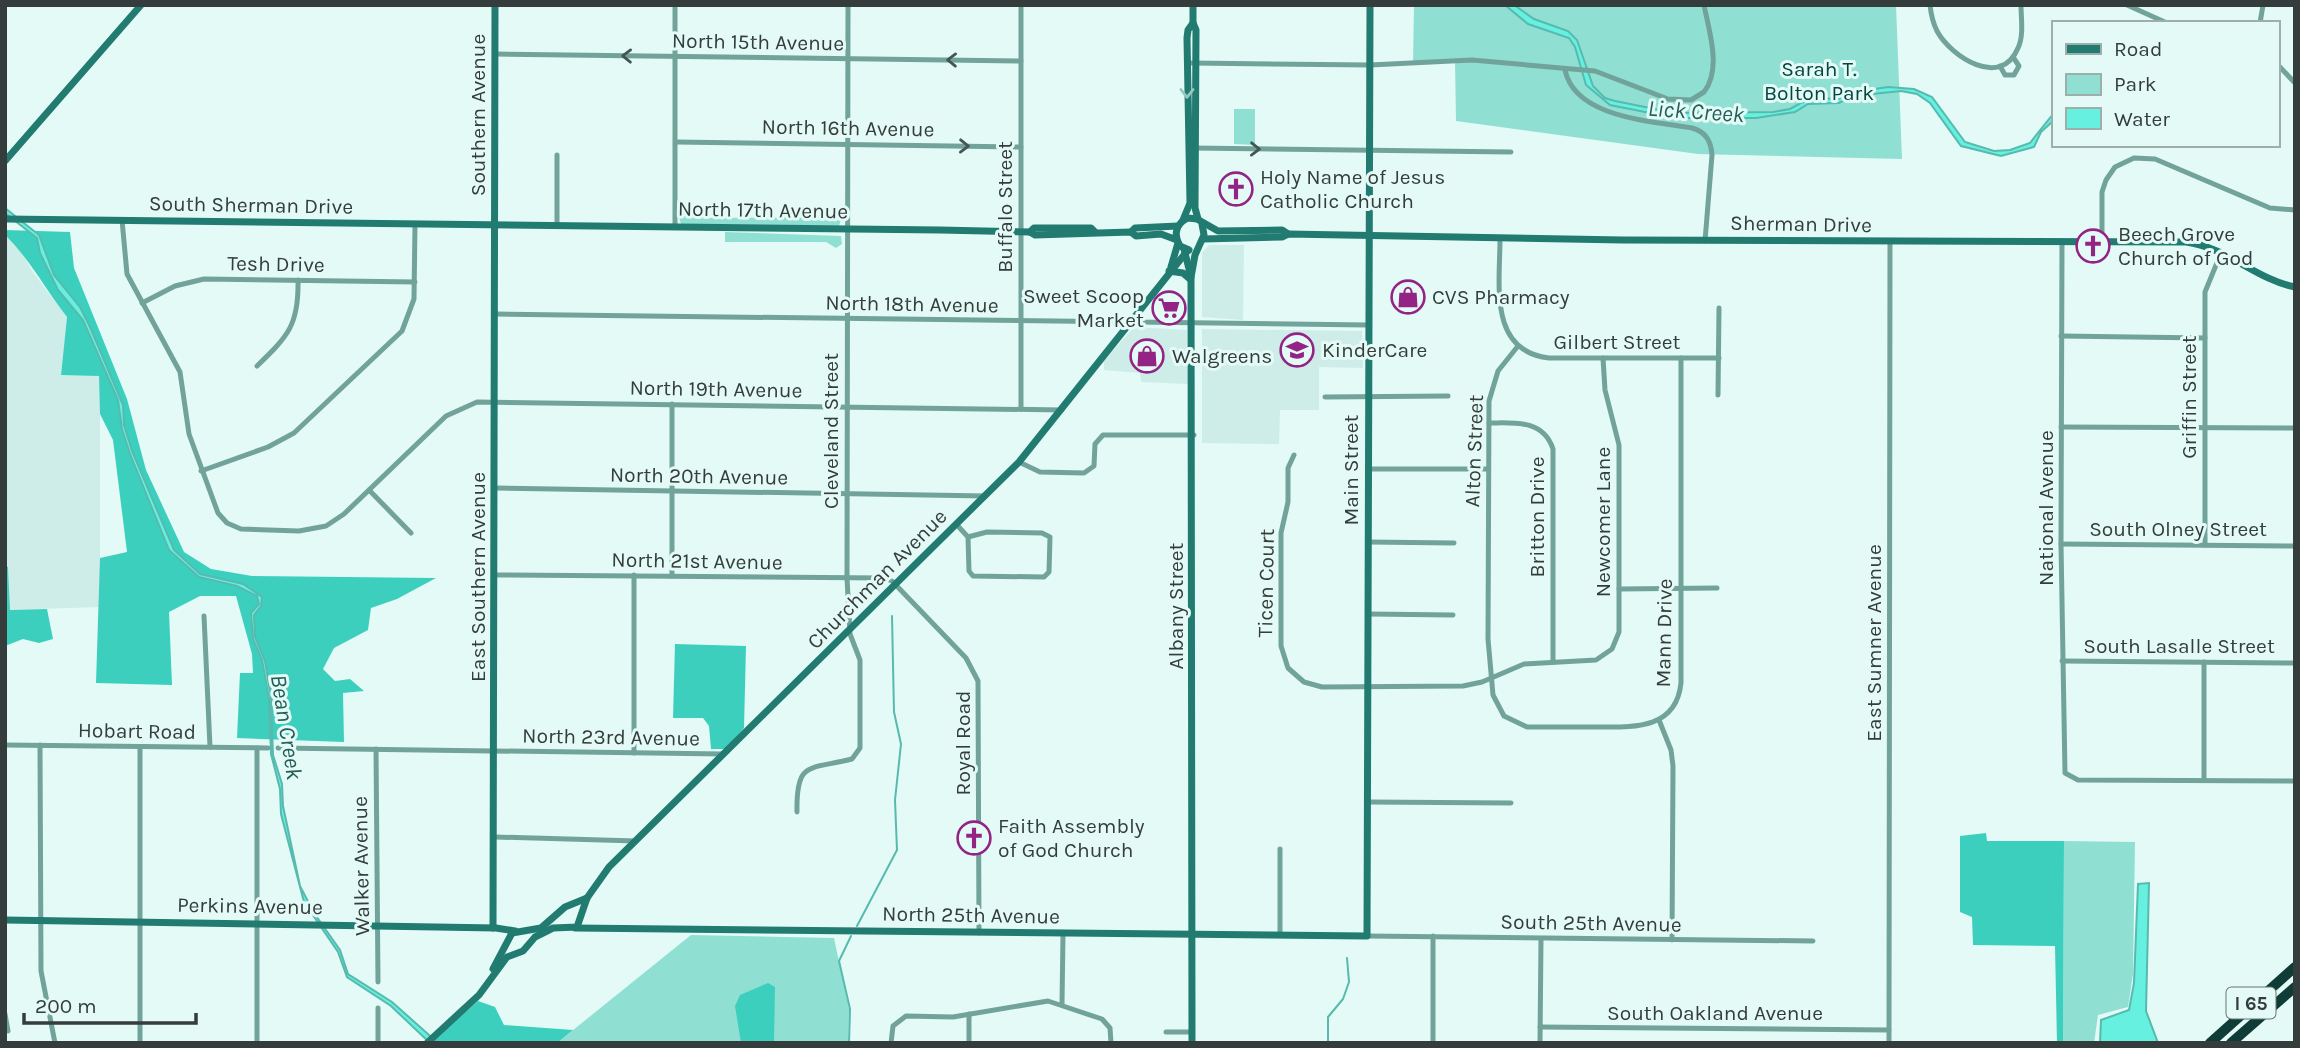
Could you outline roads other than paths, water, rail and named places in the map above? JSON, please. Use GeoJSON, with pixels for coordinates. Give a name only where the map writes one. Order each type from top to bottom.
{"type":"FeatureCollection","features":[{"type":"Feature","properties":{"kind":"highway","name":"I 65"},"geometry":{"type":"LineString","coordinates":[[2210,1043],[2295,967]]}},
{"type":"Feature","properties":{"kind":"highway","name":"I 65"},"geometry":{"type":"LineString","coordinates":[[2231,1043],[2295,987]]}},
{"type":"Feature","properties":{"kind":"main road"},"geometry":{"type":"LineString","coordinates":[[5,161],[141,5]]}},
{"type":"Feature","properties":{"kind":"main road","name":"Southern Avenue"},"geometry":{"type":"LineString","coordinates":[[495,5],[496,225]]}},
{"type":"Feature","properties":{"kind":"main road"},"geometry":{"type":"LineString","coordinates":[[1193,5],[1193,23],[1187,38],[1186,148],[1190,201],[1180,223],[1182,247],[1198,246],[1203,239],[1196,148],[1193,63],[1196,30],[1193,23]]}},
{"type":"Feature","properties":{"kind":"main road","name":"Main Street"},"geometry":{"type":"LineString","coordinates":[[1367,936],[1370,5]]}},
{"type":"Feature","properties":{"kind":"main road","name":"South Sherman Drive"},"geometry":{"type":"LineString","coordinates":[[5,219],[496,225]]}},
{"type":"Feature","properties":{"kind":"main road"},"geometry":{"type":"LineString","coordinates":[[1200,222],[1221,231],[1282,230],[1288,234]]}},
{"type":"Feature","properties":{"kind":"main road","name":"North 17th Avenue"},"geometry":{"type":"LineString","coordinates":[[1131,232],[1135,228],[1200,222]]}},
{"type":"Feature","properties":{"kind":"main road","name":"North 17th Avenue"},"geometry":{"type":"LineString","coordinates":[[496,225],[1020,232],[1030,232],[1034,228],[1091,228],[1095,232],[1131,232],[1136,236],[1161,234],[1182,247]]}},
{"type":"Feature","properties":{"kind":"main road","name":"East Southern Avenue"},"geometry":{"type":"LineString","coordinates":[[493,928],[496,225]]}},
{"type":"Feature","properties":{"kind":"main road"},"geometry":{"type":"LineString","coordinates":[[1203,239],[1282,237],[1288,234],[1369,237]]}},
{"type":"Feature","properties":{"kind":"main road","name":"Sherman Drive"},"geometry":{"type":"LineString","coordinates":[[1369,237],[1889,243],[2102,242]]}},
{"type":"Feature","properties":{"kind":"main road"},"geometry":{"type":"LineString","coordinates":[[2102,242],[2186,242],[2221,253],[2260,276],[2295,287]]}},
{"type":"Feature","properties":{"kind":"main road","name":"Albany Street"},"geometry":{"type":"LineString","coordinates":[[1192,1043],[1192,278],[1198,246]]}},
{"type":"Feature","properties":{"kind":"main road","name":"Churchman Avenue"},"geometry":{"type":"LineString","coordinates":[[427,1043],[475,996],[507,957],[523,951],[528,942],[553,928],[575,928],[582,917],[587,898],[599,878],[1019,462],[1130,323],[1170,269],[1182,247]]}},
{"type":"Feature","properties":{"kind":"main road","name":"Albany Street"},"geometry":{"type":"LineString","coordinates":[[1182,247],[1192,278]]}},
{"type":"Feature","properties":{"kind":"main road"},"geometry":{"type":"LineString","coordinates":[[1170,269],[1192,278]]}},
{"type":"Feature","properties":{"kind":"main road","name":"Churchman Avenue"},"geometry":{"type":"LineString","coordinates":[[475,996],[506,941],[519,932],[541,928],[563,908],[571,907],[587,898]]}},
{"type":"Feature","properties":{"kind":"main road"},"geometry":{"type":"LineString","coordinates":[[571,907],[582,917]]}},
{"type":"Feature","properties":{"kind":"main road","name":"Perkins Avenue"},"geometry":{"type":"LineString","coordinates":[[5,920],[378,925],[493,928],[519,932]]}},
{"type":"Feature","properties":{"kind":"main road"},"geometry":{"type":"LineString","coordinates":[[493,928],[506,941],[509,950],[516,952]]}},
{"type":"Feature","properties":{"kind":"main road","name":"North 25th Avenue"},"geometry":{"type":"LineString","coordinates":[[575,928],[1367,936]]}},
{"type":"Feature","properties":{"kind":"main road"},"geometry":{"type":"LineString","coordinates":[[519,932],[528,942]]}},
{"type":"Feature","properties":{"kind":"street"},"geometry":{"type":"LineString","coordinates":[[675,5],[675,227]]}},
{"type":"Feature","properties":{"kind":"street","name":"Cleveland Street"},"geometry":{"type":"LineString","coordinates":[[797,812],[797,785],[803,773],[852,759],[860,750],[860,660],[850,631],[847,578],[848,5]]}},
{"type":"Feature","properties":{"kind":"street","name":"Buffalo Street"},"geometry":{"type":"LineString","coordinates":[[1021,5],[1021,409]]}},
{"type":"Feature","properties":{"kind":"street"},"geometry":{"type":"LineString","coordinates":[[1193,63],[1370,65],[1459,60],[1590,71],[1663,98],[1691,100],[1702,95],[1710,81],[1712,63],[1704,5]]}},
{"type":"Feature","properties":{"kind":"street"},"geometry":{"type":"LineString","coordinates":[[1930,5],[1933,23],[1942,39],[1972,63],[1986,68],[2000,66],[2013,57],[2021,38],[2021,5]]}},
{"type":"Feature","properties":{"kind":"street"},"geometry":{"type":"LineString","coordinates":[[2128,5],[2163,21]]}},
{"type":"Feature","properties":{"kind":"street","name":"North 15th Avenue"},"geometry":{"type":"LineString","coordinates":[[496,54],[1021,61]]}},
{"type":"Feature","properties":{"kind":"street"},"geometry":{"type":"LineString","coordinates":[[2000,66],[2005,75],[2014,75],[2019,66],[2013,57]]}},
{"type":"Feature","properties":{"kind":"street"},"geometry":{"type":"LineString","coordinates":[[2279,66],[2295,83]]}},
{"type":"Feature","properties":{"kind":"street"},"geometry":{"type":"LineString","coordinates":[[1566,70],[1572,89],[1597,108],[1692,128],[1705,134],[1710,142],[1712,155],[1705,241]]}},
{"type":"Feature","properties":{"kind":"street","name":"North 16th Avenue"},"geometry":{"type":"LineString","coordinates":[[676,142],[1021,147]]}},
{"type":"Feature","properties":{"kind":"street"},"geometry":{"type":"LineString","coordinates":[[1186,148],[1511,152]]}},
{"type":"Feature","properties":{"kind":"street"},"geometry":{"type":"LineString","coordinates":[[557,155],[557,225]]}},
{"type":"Feature","properties":{"kind":"street"},"geometry":{"type":"LineString","coordinates":[[2102,242],[2102,195],[2106,180],[2115,167],[2134,158],[2155,159],[2270,208],[2295,210]]}},
{"type":"Feature","properties":{"kind":"street"},"geometry":{"type":"LineString","coordinates":[[122,220],[124,263],[142,303],[180,372],[189,434],[201,471],[276,444],[304,425],[401,331],[412,309],[415,224]]}},
{"type":"Feature","properties":{"kind":"street"},"geometry":{"type":"LineString","coordinates":[[1500,239],[1500,315],[1505,330],[1518,346]]}},
{"type":"Feature","properties":{"kind":"street","name":"National Avenue"},"geometry":{"type":"LineString","coordinates":[[2062,241],[2061,544],[2066,775],[2078,780],[2204,780]]}},
{"type":"Feature","properties":{"kind":"street","name":"East Sumner Avenue"},"geometry":{"type":"LineString","coordinates":[[1889,243],[1889,1043]]}},
{"type":"Feature","properties":{"kind":"street","name":"Griffin Street"},"geometry":{"type":"LineString","coordinates":[[2205,545],[2205,292],[2221,253]]}},
{"type":"Feature","properties":{"kind":"street","name":"Tesh Drive"},"geometry":{"type":"LineString","coordinates":[[142,303],[170,288],[194,281],[415,282]]}},
{"type":"Feature","properties":{"kind":"street"},"geometry":{"type":"LineString","coordinates":[[257,366],[291,329],[298,306],[298,281]]}},
{"type":"Feature","properties":{"kind":"street"},"geometry":{"type":"LineString","coordinates":[[1718,395],[1719,308]]}},
{"type":"Feature","properties":{"kind":"street","name":"North 18th Avenue"},"geometry":{"type":"LineString","coordinates":[[496,314],[1368,325]]}},
{"type":"Feature","properties":{"kind":"street"},"geometry":{"type":"LineString","coordinates":[[2061,336],[2205,338]]}},
{"type":"Feature","properties":{"kind":"street","name":"Gilbert Street"},"geometry":{"type":"LineString","coordinates":[[1518,346],[1544,358],[1719,358]]}},
{"type":"Feature","properties":{"kind":"street","name":"Alton Street"},"geometry":{"type":"LineString","coordinates":[[1518,346],[1503,362],[1493,383],[1489,423],[1488,639],[1497,708],[1508,719],[1521,726],[1636,727],[1659,720]]}},
{"type":"Feature","properties":{"kind":"street","name":"Newcomer Lane"},"geometry":{"type":"LineString","coordinates":[[1602,358],[1605,390],[1619,445],[1619,632],[1615,644]]}},
{"type":"Feature","properties":{"kind":"street","name":"Mann Drive"},"geometry":{"type":"LineString","coordinates":[[1659,720],[1674,706],[1680,688],[1681,358]]}},
{"type":"Feature","properties":{"kind":"street"},"geometry":{"type":"LineString","coordinates":[[1325,397],[1448,396]]}},
{"type":"Feature","properties":{"kind":"street","name":"North 19th Avenue"},"geometry":{"type":"LineString","coordinates":[[201,471],[215,510],[225,521],[243,529],[316,529],[342,516],[450,413],[469,404],[496,402],[1062,410]]}},
{"type":"Feature","properties":{"kind":"street"},"geometry":{"type":"LineString","coordinates":[[672,404],[672,576]]}},
{"type":"Feature","properties":{"kind":"street","name":"Britton Drive"},"geometry":{"type":"LineString","coordinates":[[1489,423],[1534,426],[1547,436],[1553,449],[1553,662]]}},
{"type":"Feature","properties":{"kind":"street"},"geometry":{"type":"LineString","coordinates":[[2061,427],[2295,428]]}},
{"type":"Feature","properties":{"kind":"street"},"geometry":{"type":"LineString","coordinates":[[1019,462],[1036,472],[1084,473],[1094,466],[1096,444],[1103,435],[1194,435]]}},
{"type":"Feature","properties":{"kind":"street","name":"Ticen Court"},"geometry":{"type":"LineString","coordinates":[[1294,455],[1288,468],[1288,502],[1281,533],[1283,656],[1293,674],[1311,685],[1466,686],[1524,664],[1596,660],[1615,644]]}},
{"type":"Feature","properties":{"kind":"street"},"geometry":{"type":"LineString","coordinates":[[1368,469],[1488,469]]}},
{"type":"Feature","properties":{"kind":"street","name":"North 20th Avenue"},"geometry":{"type":"LineString","coordinates":[[496,488],[986,496]]}},
{"type":"Feature","properties":{"kind":"street"},"geometry":{"type":"LineString","coordinates":[[369,490],[411,533]]}},
{"type":"Feature","properties":{"kind":"street"},"geometry":{"type":"LineString","coordinates":[[957,524],[968,537],[969,570],[973,576],[1044,578],[1049,572],[1050,537],[1042,533],[987,532],[968,537]]}},
{"type":"Feature","properties":{"kind":"street"},"geometry":{"type":"LineString","coordinates":[[1368,542],[1454,542]]}},
{"type":"Feature","properties":{"kind":"street","name":"South Olney Street"},"geometry":{"type":"LineString","coordinates":[[2061,544],[2295,546]]}},
{"type":"Feature","properties":{"kind":"street","name":"North 21st Avenue"},"geometry":{"type":"LineString","coordinates":[[495,575],[847,578],[883,579],[896,585]]}},
{"type":"Feature","properties":{"kind":"street"},"geometry":{"type":"LineString","coordinates":[[634,575],[634,753]]}},
{"type":"Feature","properties":{"kind":"street","name":"Royal Road"},"geometry":{"type":"LineString","coordinates":[[896,585],[966,658],[978,681],[979,933]]}},
{"type":"Feature","properties":{"kind":"street"},"geometry":{"type":"LineString","coordinates":[[1619,589],[1717,589]]}},
{"type":"Feature","properties":{"kind":"street"},"geometry":{"type":"LineString","coordinates":[[1368,614],[1453,615]]}},
{"type":"Feature","properties":{"kind":"street"},"geometry":{"type":"LineString","coordinates":[[204,616],[210,747]]}},
{"type":"Feature","properties":{"kind":"street","name":"South Lasalle Street"},"geometry":{"type":"LineString","coordinates":[[2062,662],[2295,663]]}},
{"type":"Feature","properties":{"kind":"street"},"geometry":{"type":"LineString","coordinates":[[2204,662],[2204,780],[2295,781]]}},
{"type":"Feature","properties":{"kind":"street"},"geometry":{"type":"LineString","coordinates":[[1659,720],[1673,766],[1672,940]]}},
{"type":"Feature","properties":{"kind":"street","name":"Hobart Road"},"geometry":{"type":"LineString","coordinates":[[5,745],[268,748]]}},
{"type":"Feature","properties":{"kind":"street"},"geometry":{"type":"LineString","coordinates":[[40,745],[40,971],[55,1043]]}},
{"type":"Feature","properties":{"kind":"street"},"geometry":{"type":"LineString","coordinates":[[140,1043],[141,747]]}},
{"type":"Feature","properties":{"kind":"street"},"geometry":{"type":"LineString","coordinates":[[257,748],[257,1043]]}},
{"type":"Feature","properties":{"kind":"street"},"geometry":{"type":"LineString","coordinates":[[278,748],[495,751]]}},
{"type":"Feature","properties":{"kind":"street","name":"Walker Avenue"},"geometry":{"type":"LineString","coordinates":[[376,749],[378,982]]}},
{"type":"Feature","properties":{"kind":"street","name":"North 23rd Avenue"},"geometry":{"type":"LineString","coordinates":[[495,751],[726,754]]}},
{"type":"Feature","properties":{"kind":"street"},"geometry":{"type":"LineString","coordinates":[[1368,802],[1511,803]]}},
{"type":"Feature","properties":{"kind":"street"},"geometry":{"type":"LineString","coordinates":[[495,837],[636,841]]}},
{"type":"Feature","properties":{"kind":"street"},"geometry":{"type":"LineString","coordinates":[[1280,849],[1280,935]]}},
{"type":"Feature","properties":{"kind":"street"},"geometry":{"type":"LineString","coordinates":[[1062,1004],[1063,934]]}},
{"type":"Feature","properties":{"kind":"street","name":"South 25th Avenue"},"geometry":{"type":"LineString","coordinates":[[1367,936],[1814,941]]}},
{"type":"Feature","properties":{"kind":"street"},"geometry":{"type":"LineString","coordinates":[[1433,936],[1433,1043]]}},
{"type":"Feature","properties":{"kind":"street"},"geometry":{"type":"LineString","coordinates":[[1540,1043],[1541,939]]}},
{"type":"Feature","properties":{"kind":"street"},"geometry":{"type":"LineString","coordinates":[[891,1043],[891,1032],[897,1021],[908,1016],[969,1014],[1044,1001],[1062,1004],[1105,1021],[1111,1031],[1111,1043]]}},
{"type":"Feature","properties":{"kind":"street"},"geometry":{"type":"LineString","coordinates":[[378,1008],[378,1043]]}},
{"type":"Feature","properties":{"kind":"street"},"geometry":{"type":"LineString","coordinates":[[5,1014],[8,1031]]}},
{"type":"Feature","properties":{"kind":"street"},"geometry":{"type":"LineString","coordinates":[[969,1014],[969,1043]]}},
{"type":"Feature","properties":{"kind":"street","name":"South Oakland Avenue"},"geometry":{"type":"LineString","coordinates":[[1540,1027],[1889,1030]]}},
{"type":"Feature","properties":{"kind":"street"},"geometry":{"type":"LineString","coordinates":[[1166,1032],[1192,1032]]}},
{"type":"Feature","properties":{"kind":"water"},"geometry":{"type":"Polygon","coordinates":[[[1505,5],[1514,5],[1534,19],[1568,31],[1577,40],[1593,86],[1605,98],[1675,113],[1773,112],[1790,109],[1810,98],[1838,99],[1854,92],[1888,87],[1914,89],[1932,97],[1965,142],[1994,151],[2010,150],[2030,143],[2052,115],[2052,122],[2041,132],[2034,147],[2001,156],[1961,146],[1930,103],[1917,94],[1901,91],[1853,96],[1839,103],[1808,104],[1795,112],[1756,118],[1675,118],[1610,105],[1586,85],[1575,47],[1569,38],[1528,24],[1505,5]]]}},
{"type":"Feature","properties":{"kind":"water","name":"Bean Creek"},"geometry":{"type":"Polygon","coordinates":[[[5,208],[39,235],[54,275],[80,307],[90,327],[123,405],[124,425],[132,451],[174,550],[200,574],[243,584],[262,597],[261,606],[254,615],[255,637],[265,661],[271,697],[273,755],[282,784],[283,806],[300,886],[314,913],[340,950],[348,974],[392,1002],[438,1043],[430,1043],[391,1006],[347,977],[338,952],[304,902],[281,814],[280,789],[271,754],[269,699],[262,660],[253,639],[251,613],[259,604],[257,596],[237,586],[199,577],[169,550],[130,454],[122,429],[118,400],[83,320],[58,290],[40,253],[37,238],[5,213],[5,208]]]}},
{"type":"Feature","properties":{"kind":"water"},"geometry":{"type":"Polygon","coordinates":[[[2149,883],[2146,1011],[2158,1043],[2100,1043],[2101,1020],[2129,1010],[2134,983],[2138,884],[2149,883]]]}},
{"type":"Feature","properties":{"kind":"waterway"},"geometry":{"type":"LineString","coordinates":[[857,926],[897,850],[895,800],[901,744],[894,712],[892,616]]}},
{"type":"Feature","properties":{"kind":"waterway"},"geometry":{"type":"LineString","coordinates":[[849,1043],[850,1009],[839,961],[851,936]]}},
{"type":"Feature","properties":{"kind":"waterway"},"geometry":{"type":"LineString","coordinates":[[1328,1043],[1328,1017],[1343,999],[1349,982],[1347,958]]}},
{"type":"Feature","properties":{"kind":"place","name":"Holy Name of Jesus Catholic Church"},"geometry":{"type":"Point","coordinates":[1236,189]}},
{"type":"Feature","properties":{"kind":"place","name":"Beech Grove Church of God"},"geometry":{"type":"Point","coordinates":[2093,246]}},
{"type":"Feature","properties":{"kind":"place","name":"CVS Pharmacy"},"geometry":{"type":"Point","coordinates":[1408,297]}},
{"type":"Feature","properties":{"kind":"place","name":"Sweet Scoop Market"},"geometry":{"type":"Point","coordinates":[1169,308]}},
{"type":"Feature","properties":{"kind":"place","name":"KinderCare"},"geometry":{"type":"Point","coordinates":[1297,350]}},
{"type":"Feature","properties":{"kind":"place","name":"Walgreens"},"geometry":{"type":"Point","coordinates":[1147,356]}},
{"type":"Feature","properties":{"kind":"place","name":"Faith Assembly of God Church"},"geometry":{"type":"Point","coordinates":[974,838]}},
{"type":"Feature","properties":{"kind":"park label","name":"Sarah T. Bolton Park"},"geometry":{"type":"Point","coordinates":[1819,81]}},
{"type":"Feature","properties":{"kind":"water label","name":"Lick Creek"},"geometry":{"type":"Point","coordinates":[1696,111]}}]}
